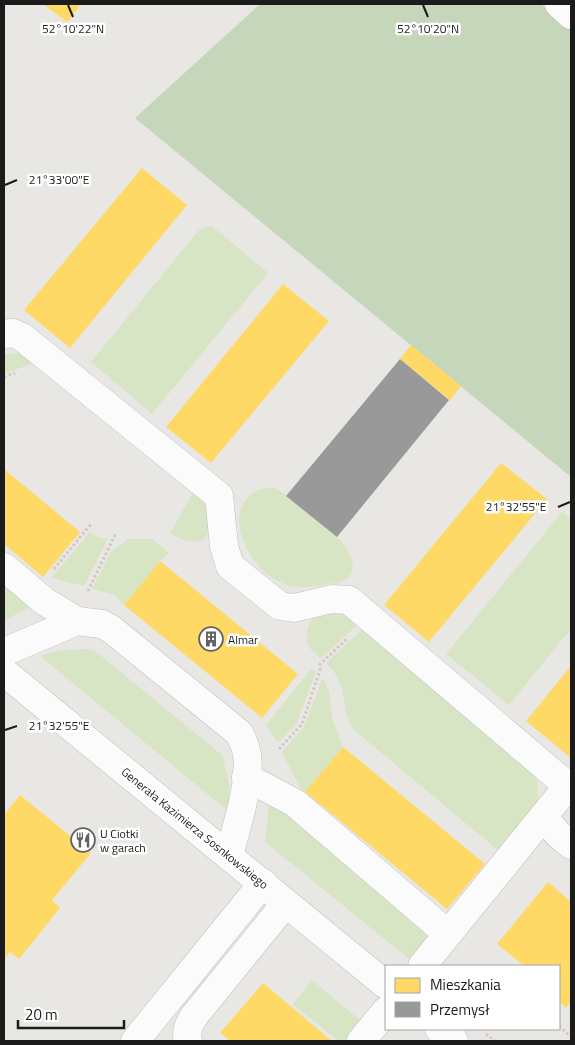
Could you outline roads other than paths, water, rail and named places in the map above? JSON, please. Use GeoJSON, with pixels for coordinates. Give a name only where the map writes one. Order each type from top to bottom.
{"type":"FeatureCollection","features":[{"type":"Feature","properties":{"kind":"street"},"geometry":{"type":"LineString","coordinates":[[559,4],[571,15]]}},
{"type":"Feature","properties":{"kind":"street"},"geometry":{"type":"LineString","coordinates":[[4,334],[13,333],[22,337],[219,496],[224,546],[230,566],[280,606],[294,608],[332,599],[349,600],[568,786],[423,965]]}},
{"type":"Feature","properties":{"kind":"street"},"geometry":{"type":"LineString","coordinates":[[4,567],[44,601],[77,621],[102,624],[111,629],[239,733],[248,756],[244,798],[229,856]]}},
{"type":"Feature","properties":{"kind":"street"},"geometry":{"type":"LineString","coordinates":[[4,652],[77,621]]}},
{"type":"Feature","properties":{"kind":"street","name":"Generała Kazimierza Sosnkowskiego"},"geometry":{"type":"LineString","coordinates":[[4,672],[385,984]]}},
{"type":"Feature","properties":{"kind":"street"},"geometry":{"type":"LineString","coordinates":[[246,776],[294,803],[448,934]]}},
{"type":"Feature","properties":{"kind":"street"},"geometry":{"type":"LineString","coordinates":[[543,817],[559,835],[571,844]]}},
{"type":"Feature","properties":{"kind":"street"},"geometry":{"type":"LineString","coordinates":[[135,1041],[262,884]]}},
{"type":"Feature","properties":{"kind":"street"},"geometry":{"type":"LineString","coordinates":[[188,1041],[186,1034],[189,1023],[195,1014],[286,902]]}},
{"type":"Feature","properties":{"kind":"street"},"geometry":{"type":"LineString","coordinates":[[361,1041],[385,1012]]}},
{"type":"Feature","properties":{"kind":"street"},"geometry":{"type":"LineString","coordinates":[[440,1030],[454,1041]]}},
{"type":"Feature","properties":{"kind":"place","name":"Almar"},"geometry":{"type":"Point","coordinates":[211,639]}},
{"type":"Feature","properties":{"kind":"place","name":"U Ciotki w garach"},"geometry":{"type":"Point","coordinates":[83,840]}}]}
